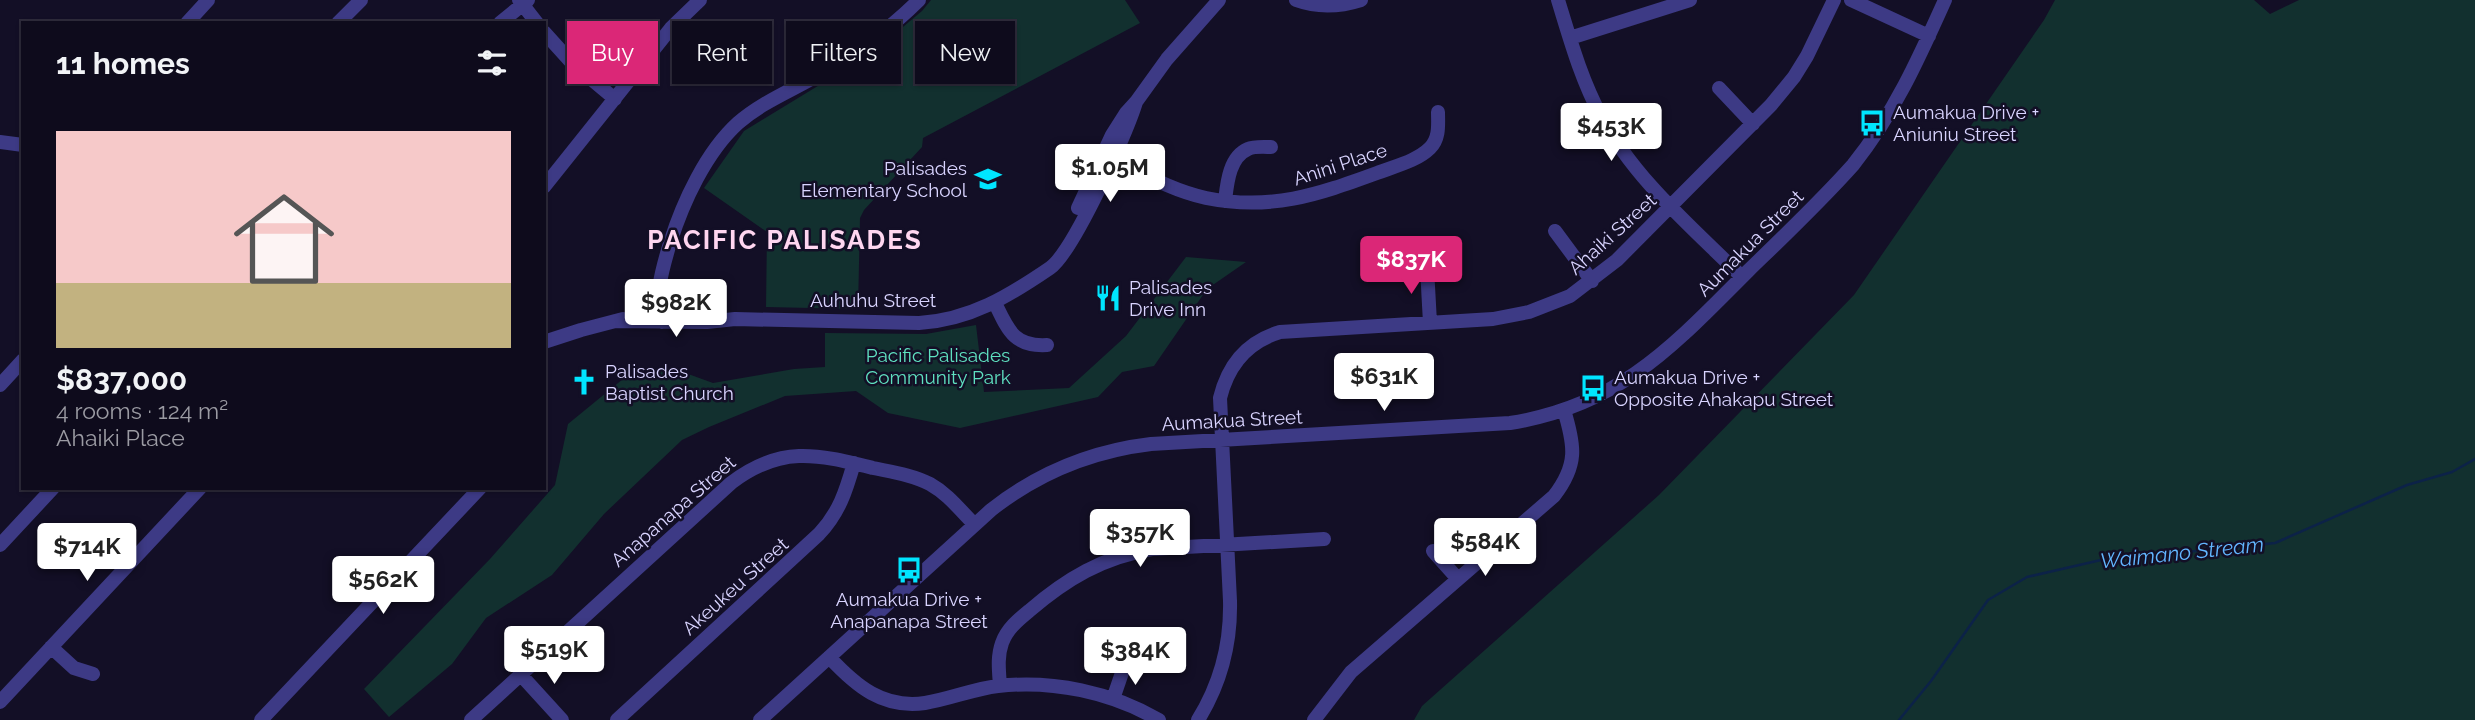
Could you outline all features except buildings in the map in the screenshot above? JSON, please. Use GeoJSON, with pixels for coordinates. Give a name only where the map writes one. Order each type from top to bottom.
{"type":"FeatureCollection","features":[{"type":"Feature","properties":{"kind":"street"},"geometry":{"type":"LineString","coordinates":[[189,21],[208,0]]}},
{"type":"Feature","properties":{"kind":"street"},"geometry":{"type":"LineString","coordinates":[[340,21],[361,0]]}},
{"type":"Feature","properties":{"kind":"street"},"geometry":{"type":"LineString","coordinates":[[546,182],[671,28],[700,0]]}},
{"type":"Feature","properties":{"kind":"street"},"geometry":{"type":"LineString","coordinates":[[662,315],[662,278],[669,246],[689,193],[726,135],[761,106],[820,74],[877,35],[919,0]]}},
{"type":"Feature","properties":{"kind":"street","name":"Auhuhu Street"},"geometry":{"type":"LineString","coordinates":[[546,341],[615,321],[662,315],[708,321],[735,318],[919,323],[951,318],[995,303],[1041,272],[1044,262],[1069,226],[1108,156],[1126,113],[1167,58],[1219,0]]}},
{"type":"Feature","properties":{"kind":"street"},"geometry":{"type":"LineString","coordinates":[[1296,0],[1311,5],[1335,6],[1362,0]]}},
{"type":"Feature","properties":{"kind":"street"},"geometry":{"type":"LineString","coordinates":[[1558,0],[1590,94],[1612,134],[1632,163],[1742,277]]}},
{"type":"Feature","properties":{"kind":"street"},"geometry":{"type":"LineString","coordinates":[[1570,38],[1690,0]]}},
{"type":"Feature","properties":{"kind":"street","name":"Ahaiki Street"},"geometry":{"type":"LineString","coordinates":[[1198,720],[1212,696],[1227,647],[1230,617],[1220,413],[1223,385],[1240,355],[1268,335],[1296,330],[1493,319],[1529,312],[1570,296],[1617,260],[1753,124],[1794,77],[1817,38],[1834,0]]}},
{"type":"Feature","properties":{"kind":"street"},"geometry":{"type":"LineString","coordinates":[[1851,0],[1929,36]]}},
{"type":"Feature","properties":{"kind":"street","name":"Aumakua Street"},"geometry":{"type":"LineString","coordinates":[[760,720],[974,524],[1027,485],[1078,461],[1138,445],[1493,424],[1535,418],[1564,410],[1608,391],[1669,349],[1831,190],[1867,148],[1901,95],[1945,0]]}},
{"type":"Feature","properties":{"kind":"street"},"geometry":{"type":"LineString","coordinates":[[502,21],[523,1],[536,21]]}},
{"type":"Feature","properties":{"kind":"street"},"geometry":{"type":"LineString","coordinates":[[546,34],[572,63],[615,99]]}},
{"type":"Feature","properties":{"kind":"street"},"geometry":{"type":"LineString","coordinates":[[1719,88],[1753,124]]}},
{"type":"Feature","properties":{"kind":"street","name":"Anini Place"},"geometry":{"type":"LineString","coordinates":[[1108,156],[1180,190],[1225,201],[1260,204],[1299,199],[1410,160],[1430,148],[1438,135],[1438,112]]}},
{"type":"Feature","properties":{"kind":"street"},"geometry":{"type":"LineString","coordinates":[[0,142],[21,145]]}},
{"type":"Feature","properties":{"kind":"street"},"geometry":{"type":"LineString","coordinates":[[1225,201],[1231,169],[1240,155],[1248,148],[1272,147]]}},
{"type":"Feature","properties":{"kind":"street"},"geometry":{"type":"LineString","coordinates":[[1555,231],[1592,281]]}},
{"type":"Feature","properties":{"kind":"street"},"geometry":{"type":"LineString","coordinates":[[1427,268],[1430,323]]}},
{"type":"Feature","properties":{"kind":"street"},"geometry":{"type":"LineString","coordinates":[[995,303],[1006,326],[1020,341],[1035,346],[1047,345]]}},
{"type":"Feature","properties":{"kind":"street"},"geometry":{"type":"LineString","coordinates":[[0,384],[21,362]]}},
{"type":"Feature","properties":{"kind":"street"},"geometry":{"type":"LineString","coordinates":[[1314,720],[1351,672],[1554,496],[1570,472],[1574,447],[1564,410]]}},
{"type":"Feature","properties":{"kind":"street","name":"Anapanapa Street"},"geometry":{"type":"LineString","coordinates":[[471,720],[731,482],[746,471],[774,459],[800,454],[826,457],[923,481],[951,500],[974,524]]}},
{"type":"Feature","properties":{"kind":"street","name":"Akeukeu Street"},"geometry":{"type":"LineString","coordinates":[[617,720],[819,534],[842,503],[854,463]]}},
{"type":"Feature","properties":{"kind":"street"},"geometry":{"type":"LineString","coordinates":[[0,545],[51,490]]}},
{"type":"Feature","properties":{"kind":"street"},"geometry":{"type":"LineString","coordinates":[[0,702],[198,490]]}},
{"type":"Feature","properties":{"kind":"street"},"geometry":{"type":"LineString","coordinates":[[261,720],[478,490]]}},
{"type":"Feature","properties":{"kind":"street"},"geometry":{"type":"LineString","coordinates":[[1000,686],[999,656],[1007,632],[1045,597],[1098,564],[1138,551],[1324,539]]}},
{"type":"Feature","properties":{"kind":"street"},"geometry":{"type":"LineString","coordinates":[[1433,551],[1458,579]]}},
{"type":"Feature","properties":{"kind":"street"},"geometry":{"type":"LineString","coordinates":[[51,647],[74,668],[93,674]]}},
{"type":"Feature","properties":{"kind":"street"},"geometry":{"type":"LineString","coordinates":[[829,657],[864,691],[900,704],[927,703],[962,692],[1000,686],[1040,685],[1067,688],[1113,699],[1159,720]]}},
{"type":"Feature","properties":{"kind":"street"},"geometry":{"type":"LineString","coordinates":[[1339,660],[1351,672]]}},
{"type":"Feature","properties":{"kind":"street"},"geometry":{"type":"LineString","coordinates":[[1113,699],[1125,664]]}},
{"type":"Feature","properties":{"kind":"street"},"geometry":{"type":"LineString","coordinates":[[521,675],[562,720]]}},
{"type":"Feature","properties":{"kind":"green space","name":"Pacific Palisades Community Park"},"geometry":{"type":"Polygon","coordinates":[[[931,0],[1125,0],[1140,23],[923,138],[922,147],[864,210],[860,218],[858,309],[766,307],[767,232],[704,188],[744,131],[821,84],[901,84],[901,29],[931,0]]]}},
{"type":"Feature","properties":{"kind":"green space"},"geometry":{"type":"Polygon","coordinates":[[[2055,0],[2254,0],[2270,14],[2299,0],[2475,0],[2475,720],[1414,720],[1422,706],[1659,495],[1854,295],[2044,20],[2055,0]]]}},
{"type":"Feature","properties":{"kind":"green space"},"geometry":{"type":"Polygon","coordinates":[[[1186,257],[1246,262],[1207,289],[1154,366],[1122,372],[1098,397],[960,428],[888,413],[856,391],[785,396],[682,440],[604,514],[552,575],[486,618],[452,664],[389,717],[364,689],[490,559],[555,485],[568,424],[634,370],[680,371],[713,383],[794,369],[825,367],[825,333],[926,334],[976,325],[984,392],[1069,388],[1126,336],[1186,257]]]}},
{"type":"Feature","properties":{"kind":"waterway","name":"Waimano Stream"},"geometry":{"type":"LineString","coordinates":[[1899,720],[1931,681],[1988,600],[2027,577],[2127,554],[2177,553],[2275,543],[2407,485],[2452,472],[2475,459]]}},
{"type":"Feature","properties":{"kind":"place","name":"Aumakua Drive + Aniuniu Street"},"geometry":{"type":"Point","coordinates":[1872,123]}},
{"type":"Feature","properties":{"kind":"place","name":"Palisades Elementary School"},"geometry":{"type":"Point","coordinates":[988,179]}},
{"type":"Feature","properties":{"kind":"place","name":"Palisades Drive Inn"},"geometry":{"type":"Point","coordinates":[1108,298]}},
{"type":"Feature","properties":{"kind":"place","name":"Palisades Baptist Church"},"geometry":{"type":"Point","coordinates":[584,382]}},
{"type":"Feature","properties":{"kind":"place","name":"Aumakua Drive + Opposite Ahakapu Street"},"geometry":{"type":"Point","coordinates":[1593,388]}},
{"type":"Feature","properties":{"kind":"place","name":"Aumakua Drive + Anapanapa Street"},"geometry":{"type":"Point","coordinates":[909,570]}},
{"type":"Feature","properties":{"kind":"district","name":"PACIFIC PALISADES"},"geometry":{"type":"Point","coordinates":[785,240]}}]}
